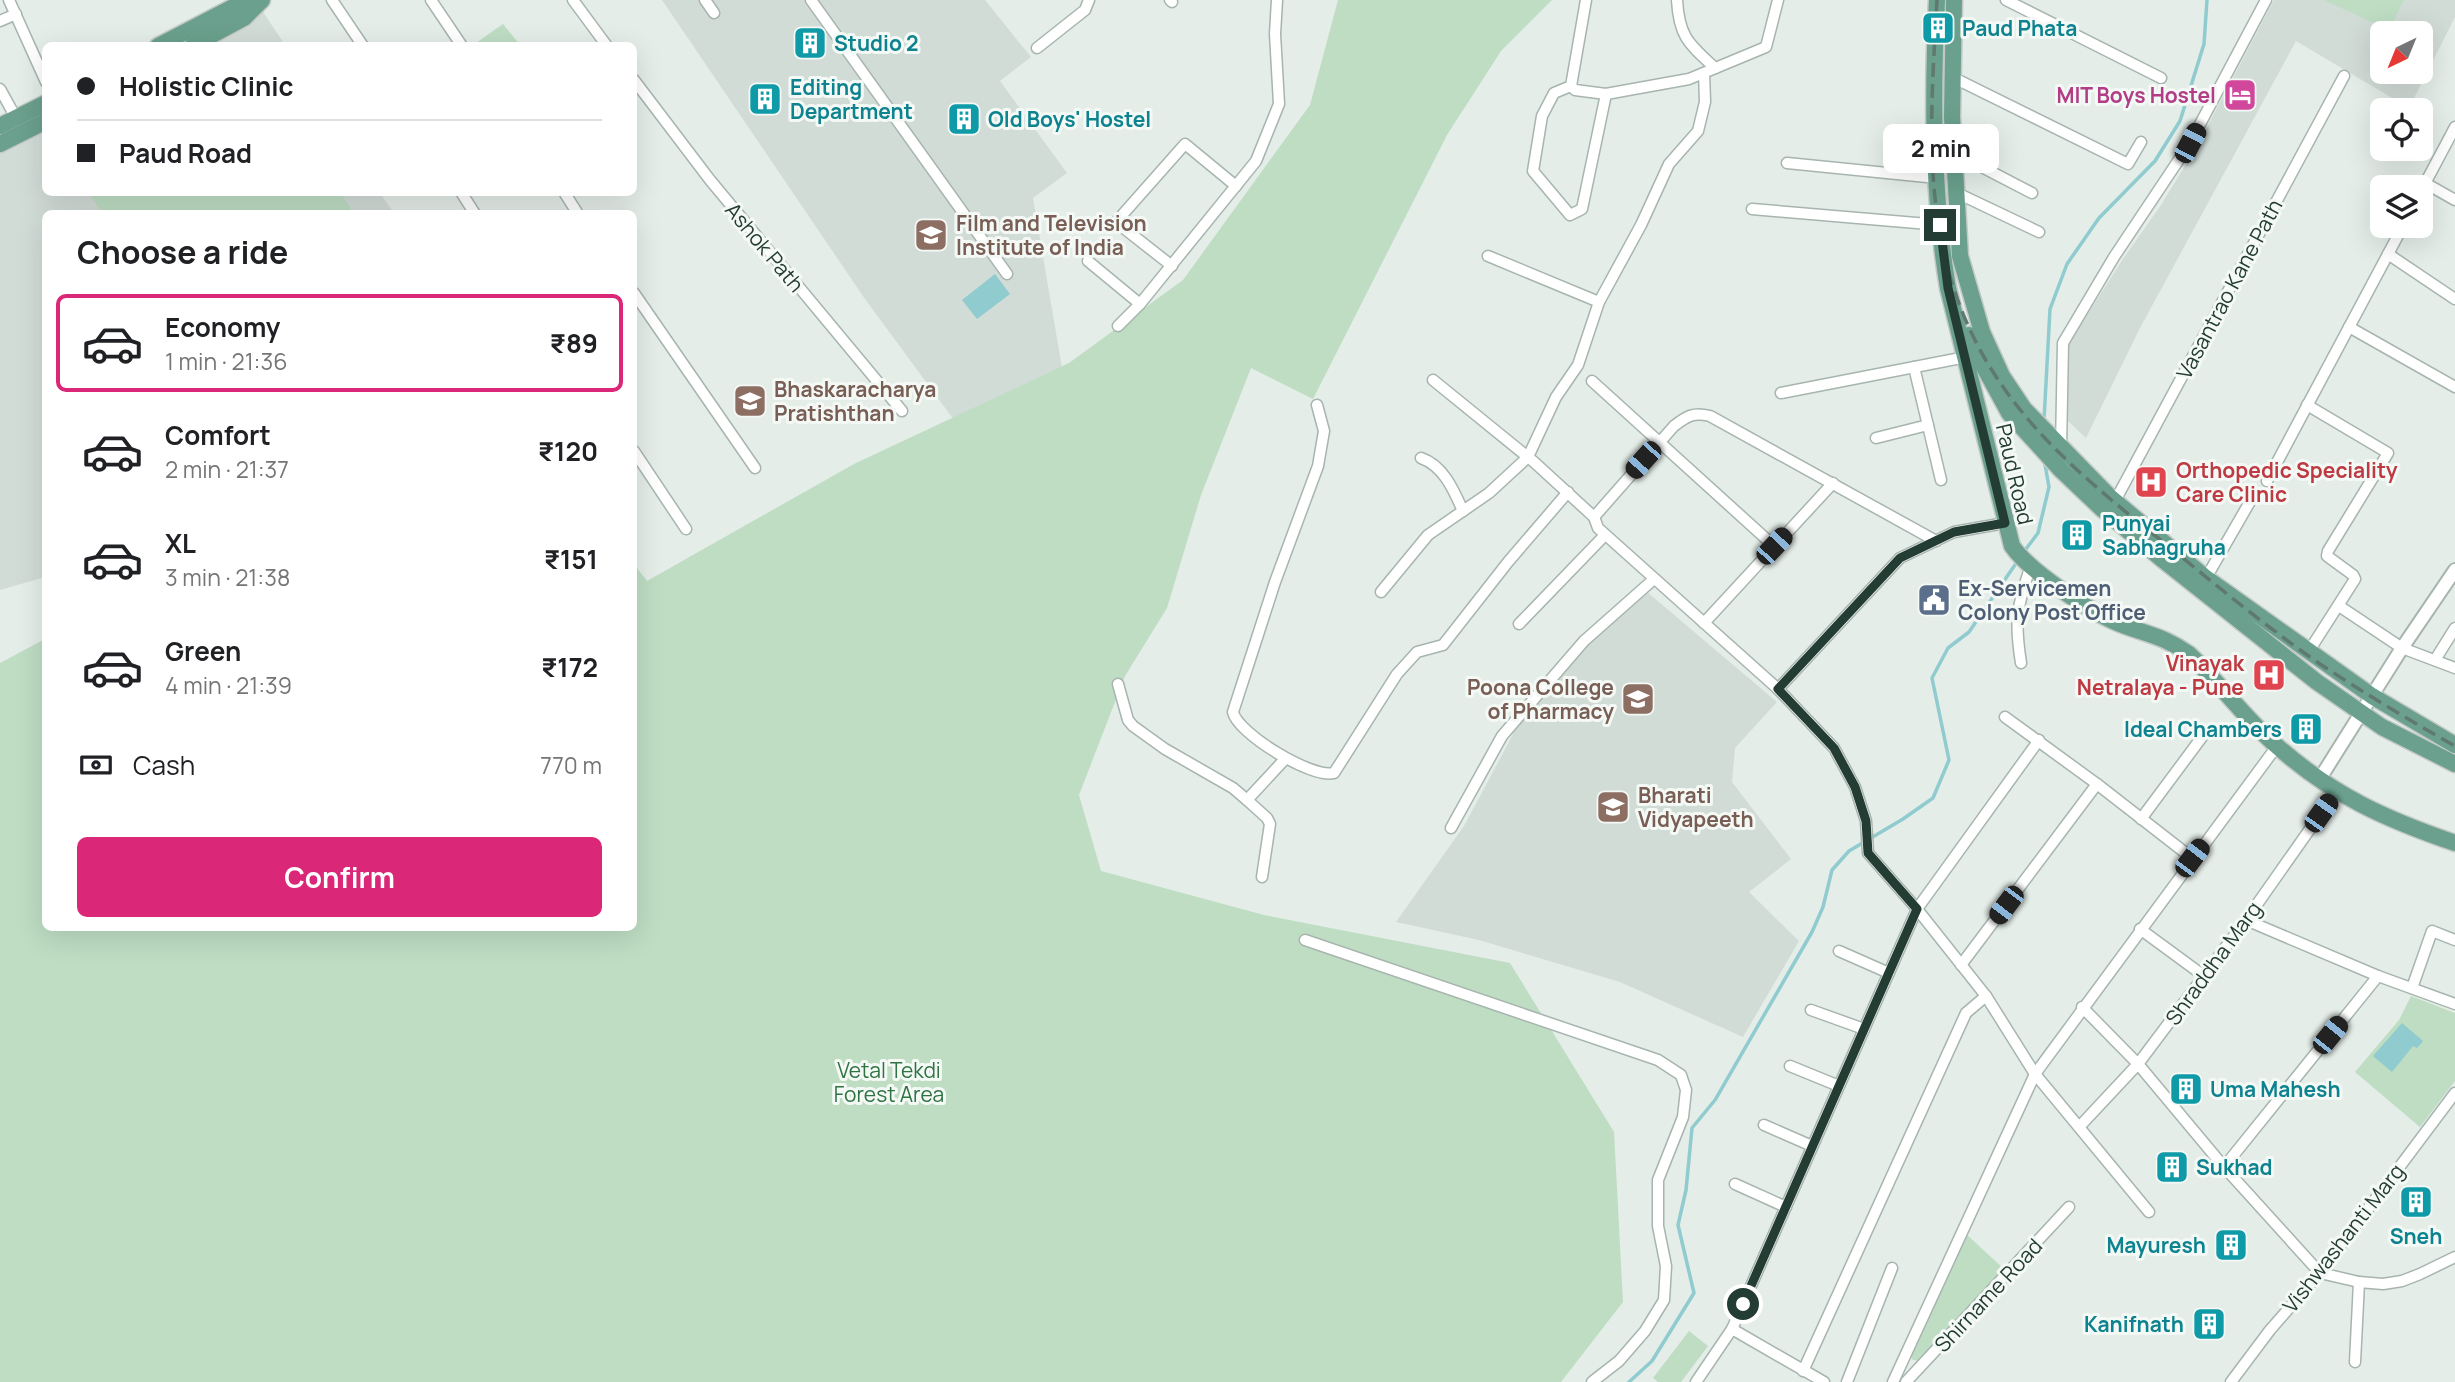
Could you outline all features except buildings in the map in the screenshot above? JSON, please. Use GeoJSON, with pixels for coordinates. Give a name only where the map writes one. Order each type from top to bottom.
{"type":"FeatureCollection","features":[{"type":"Feature","properties":{"kind":"main road"},"geometry":{"type":"LineString","coordinates":[[166,42],[255,0]]}},
{"type":"Feature","properties":{"kind":"main road"},"geometry":{"type":"LineString","coordinates":[[197,42],[238,8],[262,0]]}},
{"type":"Feature","properties":{"kind":"main road","name":"Paud Road"},"geometry":{"type":"LineString","coordinates":[[1937,0],[1937,178],[1948,288],[2009,540],[2023,559]]}},
{"type":"Feature","properties":{"kind":"main road","name":"Paud Road"},"geometry":{"type":"LineString","coordinates":[[1954,0],[1953,152],[1959,256],[1976,314],[2002,376],[2022,413],[2052,449],[2206,578],[2372,696],[2455,745]]}},
{"type":"Feature","properties":{"kind":"main road"},"geometry":{"type":"LineString","coordinates":[[0,126],[42,105]]}},
{"type":"Feature","properties":{"kind":"main road"},"geometry":{"type":"LineString","coordinates":[[0,144],[42,123]]}},
{"type":"Feature","properties":{"kind":"main road"},"geometry":{"type":"LineString","coordinates":[[1981,422],[2022,413],[2101,508],[2163,560],[2361,713],[2382,727],[2455,764]]}},
{"type":"Feature","properties":{"kind":"main road"},"geometry":{"type":"LineString","coordinates":[[2023,559],[2070,596],[2101,616],[2172,642],[2209,673],[2277,746],[2336,792],[2398,823],[2455,843]]}},
{"type":"Feature","properties":{"kind":"street"},"geometry":{"type":"LineString","coordinates":[[9,0],[42,73]]}},
{"type":"Feature","properties":{"kind":"street"},"geometry":{"type":"LineString","coordinates":[[332,0],[360,42]]}},
{"type":"Feature","properties":{"kind":"street"},"geometry":{"type":"LineString","coordinates":[[431,0],[459,42]]}},
{"type":"Feature","properties":{"kind":"street"},"geometry":{"type":"LineString","coordinates":[[573,0],[604,42]]}},
{"type":"Feature","properties":{"kind":"street"},"geometry":{"type":"LineString","coordinates":[[705,0],[714,13]]}},
{"type":"Feature","properties":{"kind":"street"},"geometry":{"type":"LineString","coordinates":[[811,0],[1007,274]]}},
{"type":"Feature","properties":{"kind":"street"},"geometry":{"type":"LineString","coordinates":[[1118,326],[1140,304],[1256,161],[1279,104],[1275,34],[1277,0]]}},
{"type":"Feature","properties":{"kind":"street"},"geometry":{"type":"LineString","coordinates":[[1571,86],[1586,0]]}},
{"type":"Feature","properties":{"kind":"street"},"geometry":{"type":"LineString","coordinates":[[1677,0],[1678,15],[1686,42],[1715,68]]}},
{"type":"Feature","properties":{"kind":"street"},"geometry":{"type":"LineString","coordinates":[[1571,86],[1575,90],[1606,93],[1689,79],[1704,73],[1766,47],[1778,0]]}},
{"type":"Feature","properties":{"kind":"street"},"geometry":{"type":"LineString","coordinates":[[2006,0],[2161,78]]}},
{"type":"Feature","properties":{"kind":"street"},"geometry":{"type":"LineString","coordinates":[[2052,449],[2063,343],[2114,257],[2190,143],[2266,0]]}},
{"type":"Feature","properties":{"kind":"street"},"geometry":{"type":"LineString","coordinates":[[1037,48],[1085,10],[1090,1]]}},
{"type":"Feature","properties":{"kind":"street"},"geometry":{"type":"LineString","coordinates":[[0,21],[16,14]]}},
{"type":"Feature","properties":{"kind":"street"},"geometry":{"type":"LineString","coordinates":[[1381,592],[1428,535],[1497,487],[1528,457],[1556,397],[1578,365],[1599,302],[1641,225],[1669,164],[1698,131],[1705,102],[1704,73]]}},
{"type":"Feature","properties":{"kind":"street","name":"Vasantrao Kane Path"},"geometry":{"type":"LineString","coordinates":[[2115,501],[2344,76]]}},
{"type":"Feature","properties":{"kind":"street"},"geometry":{"type":"LineString","coordinates":[[1952,77],[2128,164],[2141,142]]}},
{"type":"Feature","properties":{"kind":"street","name":"Ashok Path"},"geometry":{"type":"LineString","coordinates":[[637,84],[710,180],[901,411]]}},
{"type":"Feature","properties":{"kind":"street"},"geometry":{"type":"LineString","coordinates":[[1571,86],[1554,93],[1542,116],[1533,171],[1570,215],[1582,209],[1606,93]]}},
{"type":"Feature","properties":{"kind":"street"},"geometry":{"type":"LineString","coordinates":[[0,89],[16,118]]}},
{"type":"Feature","properties":{"kind":"street"},"geometry":{"type":"LineString","coordinates":[[2430,175],[2455,127]]}},
{"type":"Feature","properties":{"kind":"street"},"geometry":{"type":"LineString","coordinates":[[1172,265],[1116,222],[1185,144],[1236,186]]}},
{"type":"Feature","properties":{"kind":"street"},"geometry":{"type":"LineString","coordinates":[[1953,152],[2032,192]]}},
{"type":"Feature","properties":{"kind":"street"},"geometry":{"type":"LineString","coordinates":[[1787,163],[1937,178]]}},
{"type":"Feature","properties":{"kind":"street"},"geometry":{"type":"LineString","coordinates":[[1955,192],[2039,232]]}},
{"type":"Feature","properties":{"kind":"street"},"geometry":{"type":"LineString","coordinates":[[2433,192],[2455,200]]}},
{"type":"Feature","properties":{"kind":"street"},"geometry":{"type":"LineString","coordinates":[[1752,209],[1940,225]]}},
{"type":"Feature","properties":{"kind":"street"},"geometry":{"type":"LineString","coordinates":[[2267,481],[2397,238]]}},
{"type":"Feature","properties":{"kind":"street"},"geometry":{"type":"LineString","coordinates":[[2388,254],[2455,299]]}},
{"type":"Feature","properties":{"kind":"street"},"geometry":{"type":"LineString","coordinates":[[1488,256],[1599,302]]}},
{"type":"Feature","properties":{"kind":"street"},"geometry":{"type":"LineString","coordinates":[[1088,261],[1140,304]]}},
{"type":"Feature","properties":{"kind":"street"},"geometry":{"type":"LineString","coordinates":[[637,297],[754,468]]}},
{"type":"Feature","properties":{"kind":"street"},"geometry":{"type":"LineString","coordinates":[[2349,327],[2455,387]]}},
{"type":"Feature","properties":{"kind":"street"},"geometry":{"type":"LineString","coordinates":[[1781,394],[1966,357]]}},
{"type":"Feature","properties":{"kind":"street"},"geometry":{"type":"LineString","coordinates":[[1914,367],[1941,480]]}},
{"type":"Feature","properties":{"kind":"street"},"geometry":{"type":"LineString","coordinates":[[1433,380],[1568,492],[1594,516],[1598,528],[1605,535],[1778,689],[1834,748],[1855,787],[1866,821],[1868,853],[1917,909],[1986,996],[2035,1074],[2149,1212]]}},
{"type":"Feature","properties":{"kind":"street"},"geometry":{"type":"LineString","coordinates":[[1592,381],[1774,546]]}},
{"type":"Feature","properties":{"kind":"street"},"geometry":{"type":"LineString","coordinates":[[1317,405],[1324,431],[1318,466],[1275,582],[1233,712],[1238,723],[1285,759],[1324,775],[1334,773],[1397,674],[1417,652],[1443,645],[1508,562],[1568,492]]}},
{"type":"Feature","properties":{"kind":"street"},"geometry":{"type":"LineString","coordinates":[[2307,405],[2388,453],[2328,551],[2327,556],[2331,561],[2355,579],[2309,651]]}},
{"type":"Feature","properties":{"kind":"street"},"geometry":{"type":"LineString","coordinates":[[1594,516],[1660,442],[1688,415],[1699,413],[1710,416],[1936,541]]}},
{"type":"Feature","properties":{"kind":"street"},"geometry":{"type":"LineString","coordinates":[[1876,438],[1928,425]]}},
{"type":"Feature","properties":{"kind":"street"},"geometry":{"type":"LineString","coordinates":[[637,456],[685,528]]}},
{"type":"Feature","properties":{"kind":"street"},"geometry":{"type":"LineString","coordinates":[[1421,458],[1430,461],[1445,478],[1463,511]]}},
{"type":"Feature","properties":{"kind":"street"},"geometry":{"type":"LineString","coordinates":[[1704,623],[1833,483]]}},
{"type":"Feature","properties":{"kind":"street"},"geometry":{"type":"LineString","coordinates":[[2206,578],[2255,494]]}},
{"type":"Feature","properties":{"kind":"street"},"geometry":{"type":"LineString","coordinates":[[1778,689],[1900,558],[1954,532],[2005,523]]}},
{"type":"Feature","properties":{"kind":"street"},"geometry":{"type":"LineString","coordinates":[[1519,624],[1605,535]]}},
{"type":"Feature","properties":{"kind":"street"},"geometry":{"type":"LineString","coordinates":[[2021,663],[2016,631],[2023,559]]}},
{"type":"Feature","properties":{"kind":"street"},"geometry":{"type":"LineString","coordinates":[[2319,780],[2455,570]]}},
{"type":"Feature","properties":{"kind":"street"},"geometry":{"type":"LineString","coordinates":[[1451,828],[1502,736],[1584,642],[1654,579]]}},
{"type":"Feature","properties":{"kind":"street"},"geometry":{"type":"LineString","coordinates":[[2339,606],[2402,648],[2455,668]]}},
{"type":"Feature","properties":{"kind":"street"},"geometry":{"type":"LineString","coordinates":[[2435,660],[2455,628]]}},
{"type":"Feature","properties":{"kind":"street"},"geometry":{"type":"LineString","coordinates":[[1118,684],[1128,720],[1133,726],[1233,788],[1267,818],[1270,827],[1262,877]]}},
{"type":"Feature","properties":{"kind":"street"},"geometry":{"type":"LineString","coordinates":[[2005,717],[2039,740],[2192,858]]}},
{"type":"Feature","properties":{"kind":"street"},"geometry":{"type":"LineString","coordinates":[[2141,818],[2202,737]]}},
{"type":"Feature","properties":{"kind":"street"},"geometry":{"type":"LineString","coordinates":[[1696,1382],[1732,1329],[1917,909],[2039,740]]}},
{"type":"Feature","properties":{"kind":"street"},"geometry":{"type":"LineString","coordinates":[[1893,1382],[2035,1074],[2277,746]]}},
{"type":"Feature","properties":{"kind":"street"},"geometry":{"type":"LineString","coordinates":[[1247,800],[1285,759]]}},
{"type":"Feature","properties":{"kind":"street"},"geometry":{"type":"LineString","coordinates":[[1961,965],[2097,784]]}},
{"type":"Feature","properties":{"kind":"street","name":"Shraddha Marg"},"geometry":{"type":"LineString","coordinates":[[2080,1126],[2138,1064],[2246,920],[2336,792]]}},
{"type":"Feature","properties":{"kind":"street"},"geometry":{"type":"LineString","coordinates":[[2246,920],[2378,976],[2455,1004]]}},
{"type":"Feature","properties":{"kind":"street"},"geometry":{"type":"LineString","coordinates":[[2140,929],[2204,976]]}},
{"type":"Feature","properties":{"kind":"street"},"geometry":{"type":"LineString","coordinates":[[2412,988],[2432,931],[2455,940]]}},
{"type":"Feature","properties":{"kind":"street"},"geometry":{"type":"LineString","coordinates":[[1305,940],[1658,1060],[1681,1075],[1686,1090],[1683,1117],[1658,1180],[1658,1226],[1666,1266],[1664,1300],[1645,1331],[1619,1361],[1592,1382]]}},
{"type":"Feature","properties":{"kind":"street"},"geometry":{"type":"LineString","coordinates":[[1839,951],[1889,973]]}},
{"type":"Feature","properties":{"kind":"street"},"geometry":{"type":"LineString","coordinates":[[2224,1167],[2378,976]]}},
{"type":"Feature","properties":{"kind":"street"},"geometry":{"type":"LineString","coordinates":[[1803,1371],[1966,1013],[1986,996]]}},
{"type":"Feature","properties":{"kind":"street"},"geometry":{"type":"LineString","coordinates":[[2082,1007],[2138,1064],[2224,1167],[2320,1273],[2359,1282],[2383,1284],[2402,1281],[2455,1257]]}},
{"type":"Feature","properties":{"kind":"street"},"geometry":{"type":"LineString","coordinates":[[1811,1010],[1864,1029]]}},
{"type":"Feature","properties":{"kind":"street"},"geometry":{"type":"LineString","coordinates":[[1790,1066],[1839,1086]]}},
{"type":"Feature","properties":{"kind":"street","name":"Vishwashanti Marg"},"geometry":{"type":"LineString","coordinates":[[2231,1382],[2320,1273],[2455,1093]]}},
{"type":"Feature","properties":{"kind":"street"},"geometry":{"type":"LineString","coordinates":[[2438,1114],[2455,1110]]}},
{"type":"Feature","properties":{"kind":"street"},"geometry":{"type":"LineString","coordinates":[[1764,1125],[1812,1146]]}},
{"type":"Feature","properties":{"kind":"street"},"geometry":{"type":"LineString","coordinates":[[1735,1184],[1786,1207]]}},
{"type":"Feature","properties":{"kind":"street","name":"Shirname Road"},"geometry":{"type":"LineString","coordinates":[[1906,1382],[2070,1207]]}},
{"type":"Feature","properties":{"kind":"street"},"geometry":{"type":"LineString","coordinates":[[1847,1382],[1892,1268]]}},
{"type":"Feature","properties":{"kind":"street"},"geometry":{"type":"LineString","coordinates":[[2355,1362],[2359,1282]]}},
{"type":"Feature","properties":{"kind":"street"},"geometry":{"type":"LineString","coordinates":[[1732,1329],[1824,1382]]}},
{"type":"Feature","properties":{"kind":"shaded area","name":"Film and Television Institute of India"},"geometry":{"type":"Polygon","coordinates":[[[662,0],[985,0],[1031,57],[1000,81],[1067,173],[1033,198],[1062,368],[957,424],[865,299],[662,0]]]}},
{"type":"Feature","properties":{"kind":"shaded area"},"geometry":{"type":"Polygon","coordinates":[[[2274,0],[2455,0],[2455,17],[2433,61],[2433,21],[2370,21],[2370,84],[2421,84],[2414,98],[2392,98],[2296,41],[2140,328],[2086,438],[2067,420],[2069,343],[2197,146],[2274,0]]]}},
{"type":"Feature","properties":{"kind":"shaded area"},"geometry":{"type":"Polygon","coordinates":[[[263,12],[283,42],[207,42],[263,12]]]}},
{"type":"Feature","properties":{"kind":"shaded area"},"geometry":{"type":"Polygon","coordinates":[[[42,129],[42,196],[382,196],[392,210],[42,210],[42,578],[0,590],[0,151],[42,129]]]}},
{"type":"Feature","properties":{"kind":"shaded area","name":"Bharati Vidyapeeth"},"geometry":{"type":"Polygon","coordinates":[[[1640,586],[1777,702],[1735,748],[1732,782],[1791,859],[1749,892],[1799,941],[1743,1037],[1620,982],[1479,940],[1396,922],[1464,826],[1519,723],[1640,586]]]}},
{"type":"Feature","properties":{"kind":"green space","name":"Vetal Tekdi Forest Area"},"geometry":{"type":"Polygon","coordinates":[[[1338,0],[1552,0],[1501,51],[1447,135],[1313,399],[1251,368],[1201,495],[1167,608],[1125,676],[1079,795],[1101,871],[1264,915],[1510,963],[1614,1132],[1623,1302],[1561,1382],[0,1382],[0,663],[42,641],[42,931],[637,931],[637,568],[647,581],[854,464],[1069,363],[1183,280],[1310,105],[1338,0]]]}},
{"type":"Feature","properties":{"kind":"green space"},"geometry":{"type":"Polygon","coordinates":[[[2324,0],[2404,0],[2394,21],[2370,21],[2324,0]]]}},
{"type":"Feature","properties":{"kind":"green space"},"geometry":{"type":"Polygon","coordinates":[[[503,24],[518,42],[477,42],[503,24]]]}},
{"type":"Feature","properties":{"kind":"green space"},"geometry":{"type":"Polygon","coordinates":[[[91,196],[343,196],[351,210],[100,210],[91,196]]]}},
{"type":"Feature","properties":{"kind":"green space"},"geometry":{"type":"Polygon","coordinates":[[[2411,996],[2455,1013],[2455,1081],[2420,1127],[2355,1072],[2399,1020],[2411,996]]]}},
{"type":"Feature","properties":{"kind":"green space"},"geometry":{"type":"Polygon","coordinates":[[[1966,1234],[2004,1269],[1919,1361],[1913,1360],[1910,1355],[1966,1234]]]}},
{"type":"Feature","properties":{"kind":"green space"},"geometry":{"type":"Polygon","coordinates":[[[1689,1331],[1708,1346],[1681,1382],[1658,1382],[1653,1378],[1689,1331]]]}},
{"type":"Feature","properties":{"kind":"water"},"geometry":{"type":"Polygon","coordinates":[[[995,274],[1010,294],[977,319],[962,300],[995,274]]]}},
{"type":"Feature","properties":{"kind":"water"},"geometry":{"type":"Polygon","coordinates":[[[2402,1023],[2423,1041],[2417,1048],[2413,1046],[2392,1072],[2373,1056],[2402,1023]]]}},
{"type":"Feature","properties":{"kind":"waterway"},"geometry":{"type":"LineString","coordinates":[[2044,420],[2050,309],[2067,264],[2099,218],[2155,161],[2180,121],[2204,44],[2207,0]]}},
{"type":"Feature","properties":{"kind":"waterway"},"geometry":{"type":"LineString","coordinates":[[2023,553],[2038,533],[2049,487],[2044,459]]}},
{"type":"Feature","properties":{"kind":"waterway"},"geometry":{"type":"LineString","coordinates":[[1629,1382],[1652,1361],[1694,1293],[1678,1225],[1686,1190],[1692,1128],[1715,1100],[1812,932],[1823,907],[1832,870],[1849,851],[1933,798],[1949,760],[1932,678],[1948,648],[1969,632],[2019,559]]}},
{"type":"Feature","properties":{"kind":"railway"},"geometry":{"type":"LineString","coordinates":[[1937,0],[1932,137],[1941,239],[1949,273],[1965,319],[1986,361],[2011,398],[2039,432],[2071,464],[2248,610],[2320,664],[2455,746]]}},
{"type":"Feature","properties":{"kind":"place","name":"Paud Phata"},"geometry":{"type":"Point","coordinates":[1938,28]}},
{"type":"Feature","properties":{"kind":"place","name":"Studio 2"},"geometry":{"type":"Point","coordinates":[810,43]}},
{"type":"Feature","properties":{"kind":"place","name":"MIT Boys Hostel"},"geometry":{"type":"Point","coordinates":[2240,95]}},
{"type":"Feature","properties":{"kind":"place","name":"Editing Department"},"geometry":{"type":"Point","coordinates":[765,99]}},
{"type":"Feature","properties":{"kind":"place","name":"Old Boys' Hostel"},"geometry":{"type":"Point","coordinates":[964,119]}},
{"type":"Feature","properties":{"kind":"place","name":"Film and Television Institute of India"},"geometry":{"type":"Point","coordinates":[931,235]}},
{"type":"Feature","properties":{"kind":"place","name":"Bhaskaracharya Pratishthan"},"geometry":{"type":"Point","coordinates":[750,401]}},
{"type":"Feature","properties":{"kind":"place","name":"Orthopedic Speciality Care Clinic"},"geometry":{"type":"Point","coordinates":[2151,482]}},
{"type":"Feature","properties":{"kind":"place","name":"Punyai Sabhagruha"},"geometry":{"type":"Point","coordinates":[2077,535]}},
{"type":"Feature","properties":{"kind":"place","name":"Ex-Servicemen Colony Post Office"},"geometry":{"type":"Point","coordinates":[1934,600]}},
{"type":"Feature","properties":{"kind":"place","name":"Vinayak Netralaya - Pune"},"geometry":{"type":"Point","coordinates":[2269,675]}},
{"type":"Feature","properties":{"kind":"place","name":"Poona College of Pharmacy"},"geometry":{"type":"Point","coordinates":[1638,699]}},
{"type":"Feature","properties":{"kind":"place","name":"Ideal Chambers"},"geometry":{"type":"Point","coordinates":[2306,729]}},
{"type":"Feature","properties":{"kind":"place","name":"Bharati Vidyapeeth"},"geometry":{"type":"Point","coordinates":[1613,807]}},
{"type":"Feature","properties":{"kind":"place","name":"Uma Mahesh"},"geometry":{"type":"Point","coordinates":[2186,1089]}},
{"type":"Feature","properties":{"kind":"place","name":"Sukhad"},"geometry":{"type":"Point","coordinates":[2172,1167]}},
{"type":"Feature","properties":{"kind":"place","name":"Sneh"},"geometry":{"type":"Point","coordinates":[2416,1202]}},
{"type":"Feature","properties":{"kind":"place","name":"Mayuresh"},"geometry":{"type":"Point","coordinates":[2231,1245]}},
{"type":"Feature","properties":{"kind":"place","name":"Kanifnath"},"geometry":{"type":"Point","coordinates":[2209,1324]}},
{"type":"Feature","properties":{"kind":"route"},"geometry":{"type":"LineString","coordinates":[[1743,1304],[1917,909],[1868,853],[1866,821],[1855,787],[1834,748],[1778,689],[1900,558],[1954,532],[2005,523],[1948,288],[1940,225]]}}]}
